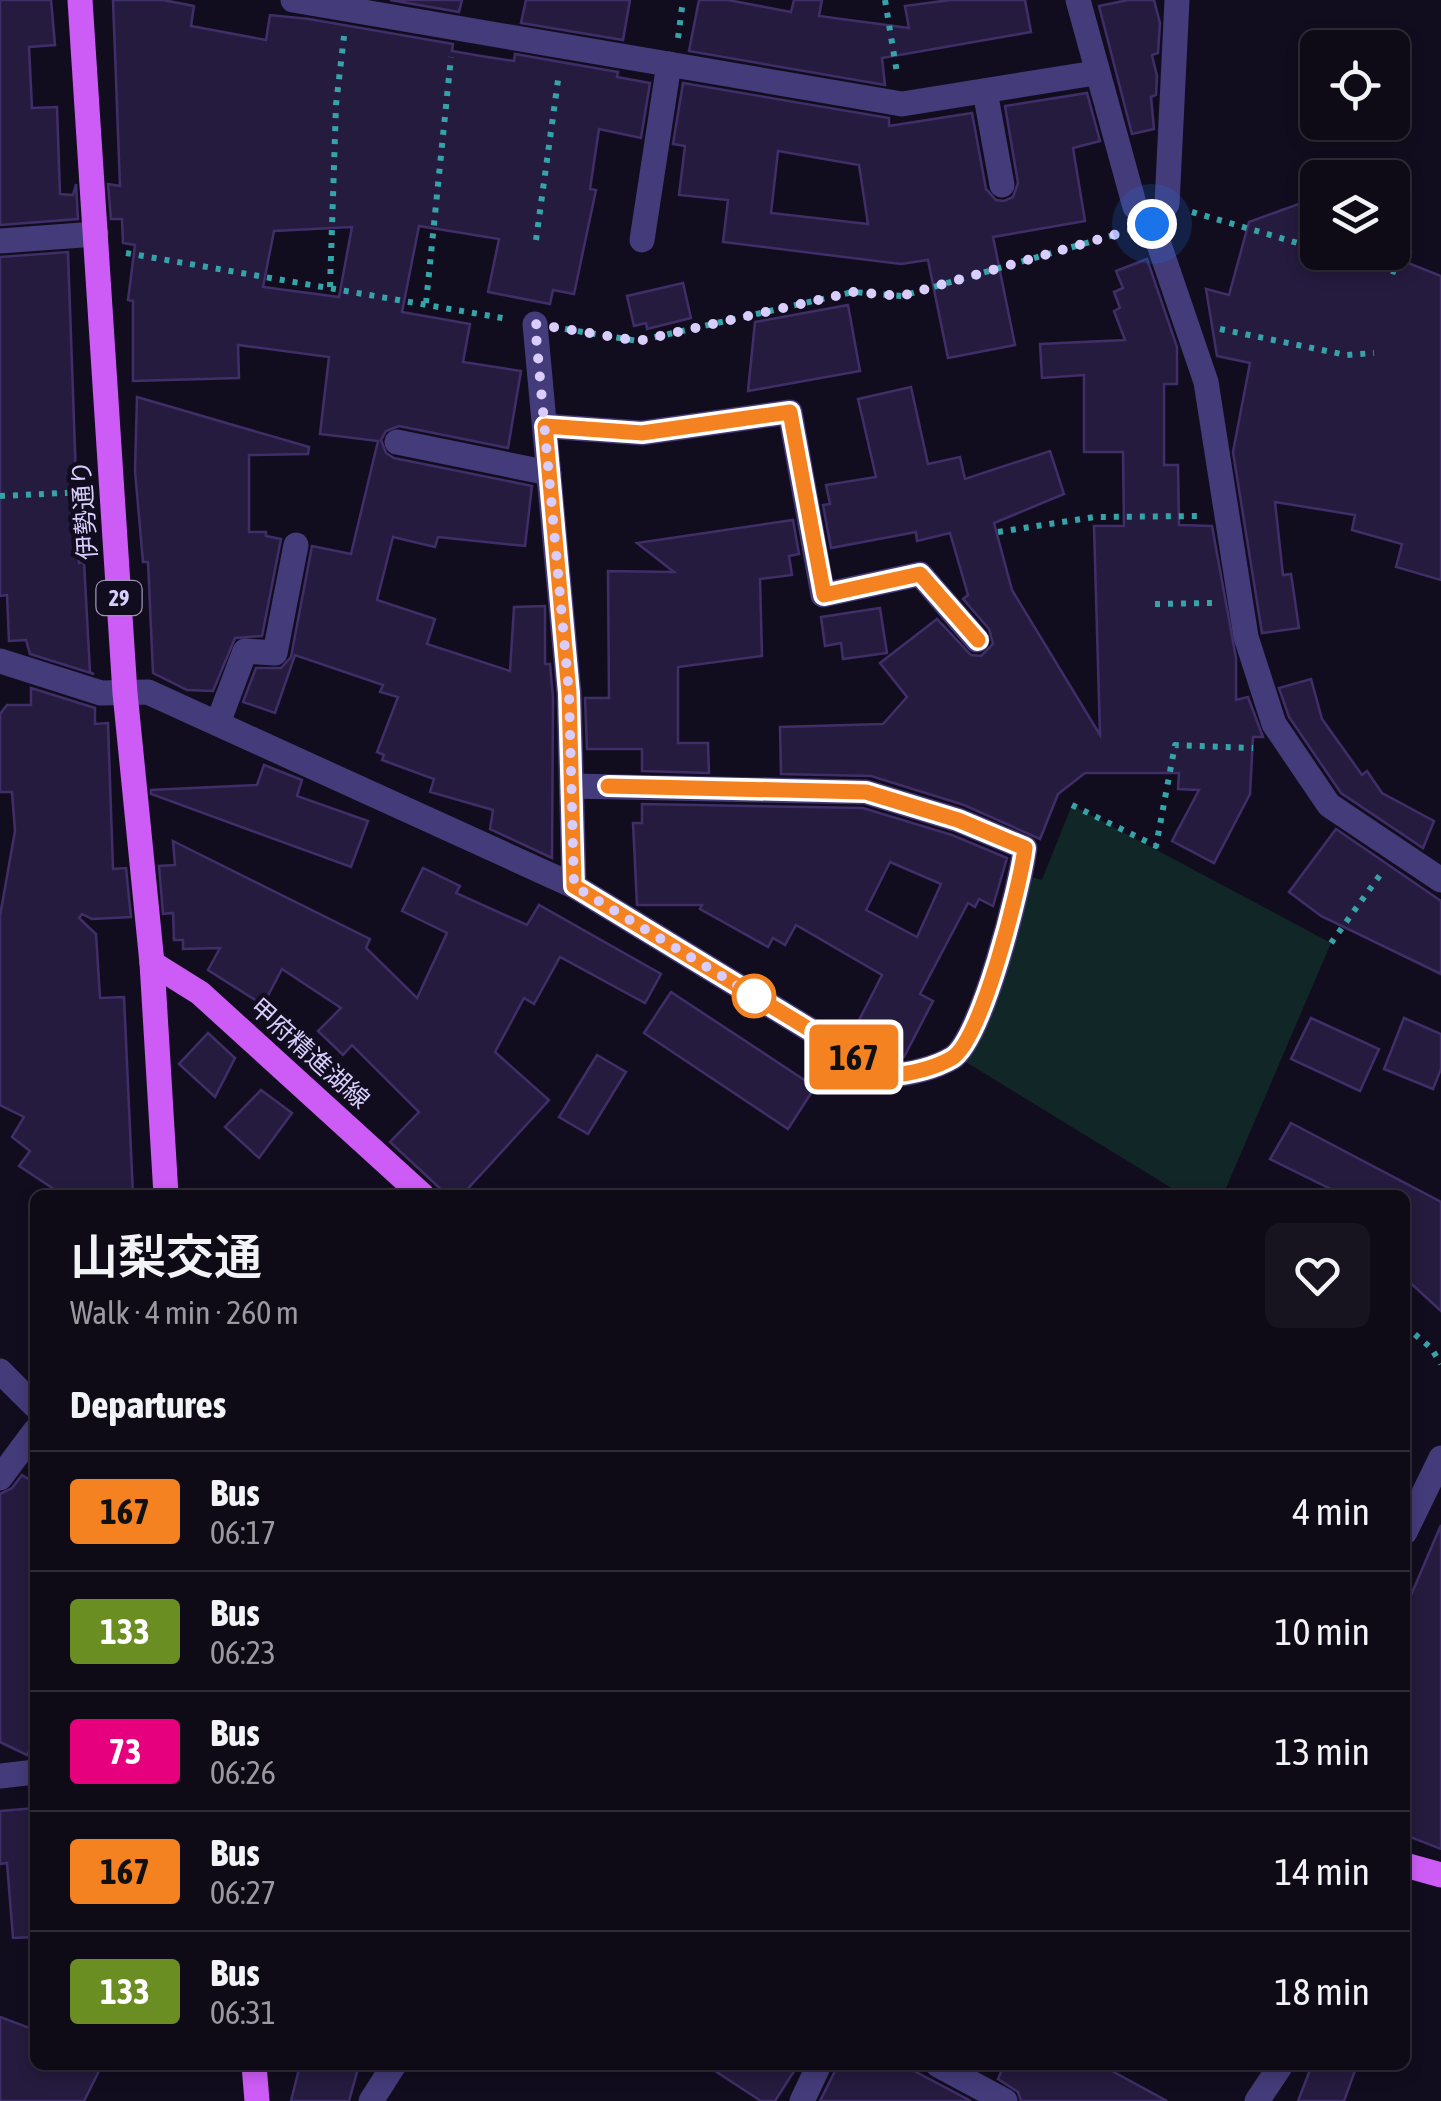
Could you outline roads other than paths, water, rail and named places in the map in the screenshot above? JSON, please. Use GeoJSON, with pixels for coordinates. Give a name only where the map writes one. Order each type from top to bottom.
{"type":"FeatureCollection","features":[{"type":"Feature","properties":{"kind":"main road","name":"伊勢通り"},"geometry":{"type":"LineString","coordinates":[[80,0],[125,693],[152,963],[165,1183]]}},
{"type":"Feature","properties":{"kind":"main road","name":"甲府精進湖線"},"geometry":{"type":"LineString","coordinates":[[152,963],[200,994],[416,1190]]}},
{"type":"Feature","properties":{"kind":"main road"},"geometry":{"type":"LineString","coordinates":[[1410,1867],[1441,1876]]}},
{"type":"Feature","properties":{"kind":"main road"},"geometry":{"type":"LineString","coordinates":[[255,2070],[258,2101]]}},
{"type":"Feature","properties":{"kind":"street"},"geometry":{"type":"LineString","coordinates":[[293,0],[902,104],[1095,73]]}},
{"type":"Feature","properties":{"kind":"street"},"geometry":{"type":"LineString","coordinates":[[1078,0],[1135,207],[1159,214]]}},
{"type":"Feature","properties":{"kind":"street"},"geometry":{"type":"LineString","coordinates":[[1177,0],[1159,214],[1185,321],[1206,382],[1246,636],[1274,724],[1329,806],[1441,880]]}},
{"type":"Feature","properties":{"kind":"street"},"geometry":{"type":"LineString","coordinates":[[642,240],[669,64]]}},
{"type":"Feature","properties":{"kind":"street"},"geometry":{"type":"LineString","coordinates":[[985,90],[1002,185]]}},
{"type":"Feature","properties":{"kind":"street"},"geometry":{"type":"LineString","coordinates":[[0,241],[96,241]]}},
{"type":"Feature","properties":{"kind":"street"},"geometry":{"type":"LineString","coordinates":[[535,324],[569,693],[574,886]]}},
{"type":"Feature","properties":{"kind":"street"},"geometry":{"type":"LineString","coordinates":[[545,426],[642,433],[790,412],[824,595],[920,574],[978,640]]}},
{"type":"Feature","properties":{"kind":"street"},"geometry":{"type":"LineString","coordinates":[[397,442],[549,473]]}},
{"type":"Feature","properties":{"kind":"street"},"geometry":{"type":"LineString","coordinates":[[218,722],[245,652],[275,653],[296,545]]}},
{"type":"Feature","properties":{"kind":"street"},"geometry":{"type":"LineString","coordinates":[[5,670],[101,693],[148,692],[574,886],[886,1076],[911,1074],[956,1056],[980,1016],[1025,848],[958,820],[866,792],[572,786]]}},
{"type":"Feature","properties":{"kind":"street"},"geometry":{"type":"LineString","coordinates":[[0,1371],[30,1401]]}},
{"type":"Feature","properties":{"kind":"street"},"geometry":{"type":"LineString","coordinates":[[0,1478],[30,1438]]}},
{"type":"Feature","properties":{"kind":"street"},"geometry":{"type":"LineString","coordinates":[[1410,1522],[1441,1458]]}},
{"type":"Feature","properties":{"kind":"street"},"geometry":{"type":"LineString","coordinates":[[0,1776],[30,1773]]}},
{"type":"Feature","properties":{"kind":"street"},"geometry":{"type":"LineString","coordinates":[[371,2101],[391,2070]]}},
{"type":"Feature","properties":{"kind":"street"},"geometry":{"type":"LineString","coordinates":[[802,2101],[816,2070]]}},
{"type":"Feature","properties":{"kind":"street"},"geometry":{"type":"LineString","coordinates":[[947,2070],[1005,2101]]}},
{"type":"Feature","properties":{"kind":"street"},"geometry":{"type":"LineString","coordinates":[[1257,2101],[1278,2070]]}}]}
